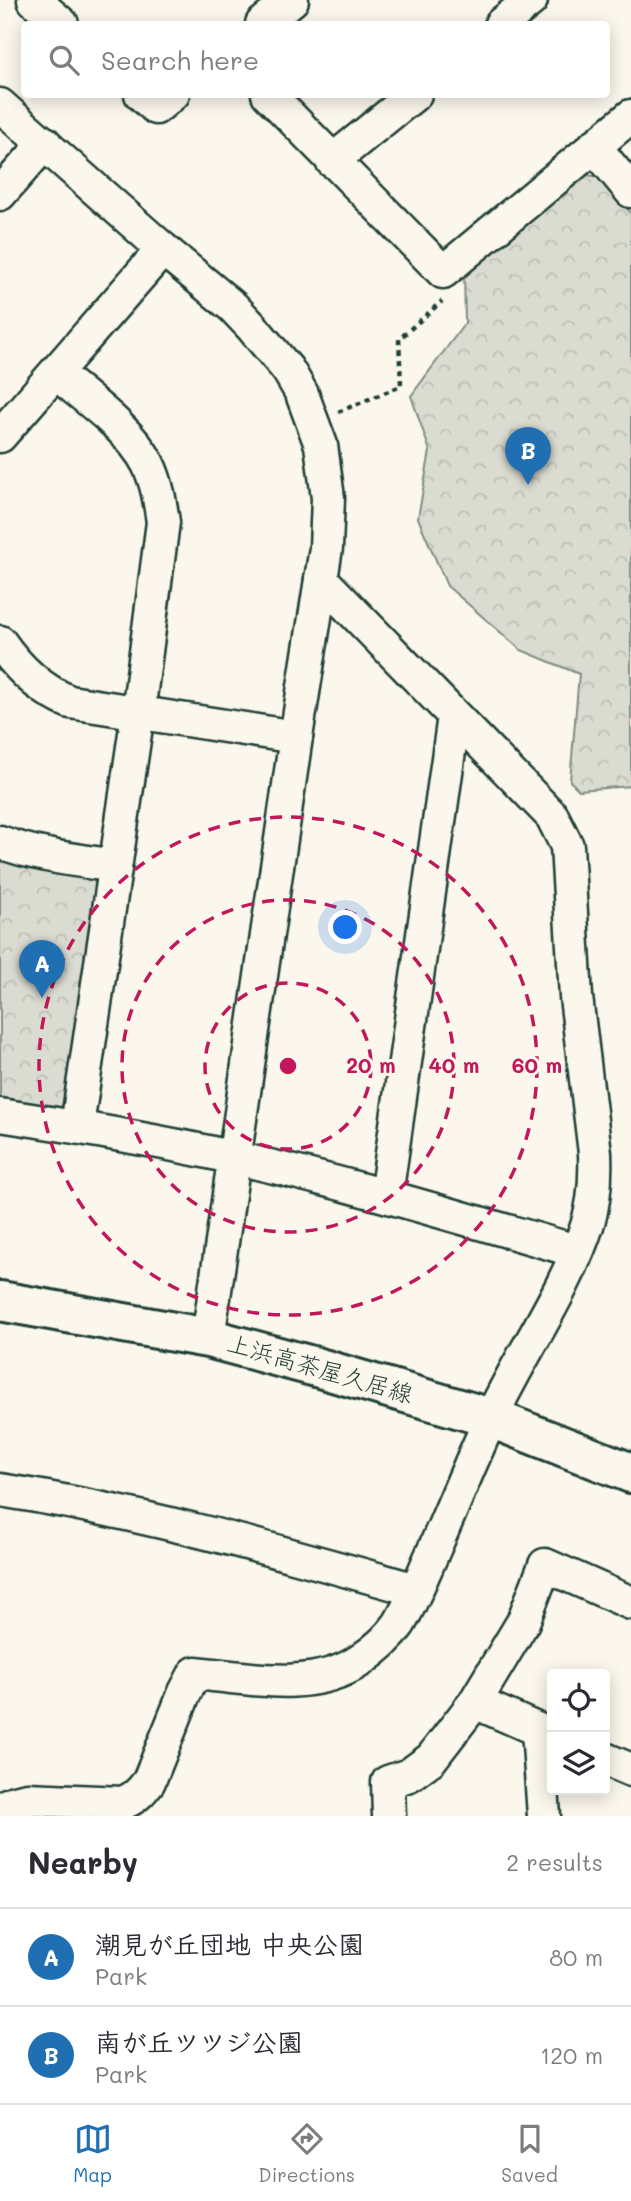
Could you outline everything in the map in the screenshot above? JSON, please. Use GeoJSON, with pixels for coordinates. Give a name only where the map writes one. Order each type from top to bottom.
{"type":"FeatureCollection","features":[{"type":"Feature","properties":{"kind":"main road","name":"上浜高茶屋久居線"},"geometry":{"type":"LineString","coordinates":[[0,1301],[208,1338],[491,1418],[631,1473]]}},
{"type":"Feature","properties":{"kind":"street"},"geometry":{"type":"LineString","coordinates":[[266,21],[292,0]]}},
{"type":"Feature","properties":{"kind":"street"},"geometry":{"type":"LineString","coordinates":[[505,21],[531,0]]}},
{"type":"Feature","properties":{"kind":"street"},"geometry":{"type":"LineString","coordinates":[[145,98],[156,108],[168,98]]}},
{"type":"Feature","properties":{"kind":"street"},"geometry":{"type":"LineString","coordinates":[[272,98],[443,272],[631,116]]}},
{"type":"Feature","properties":{"kind":"street"},"geometry":{"type":"LineString","coordinates":[[332,161],[410,98]]}},
{"type":"Feature","properties":{"kind":"street"},"geometry":{"type":"LineString","coordinates":[[0,105],[233,307],[288,370],[302,394],[321,445],[328,498],[326,548],[208,1338]]}},
{"type":"Feature","properties":{"kind":"street"},"geometry":{"type":"LineString","coordinates":[[0,194],[45,143]]}},
{"type":"Feature","properties":{"kind":"street"},"geometry":{"type":"LineString","coordinates":[[594,146],[631,191]]}},
{"type":"Feature","properties":{"kind":"street"},"geometry":{"type":"LineString","coordinates":[[0,436],[163,249]]}},
{"type":"Feature","properties":{"kind":"street"},"geometry":{"type":"LineString","coordinates":[[56,373],[111,421],[147,462],[160,502],[163,522],[138,713],[77,1126]]}},
{"type":"Feature","properties":{"kind":"street"},"geometry":{"type":"LineString","coordinates":[[0,1808],[27,1799],[123,1803],[132,1799],[142,1791],[149,1780],[195,1673],[296,1681],[337,1673],[359,1661],[381,1643],[398,1625],[416,1590],[491,1418],[561,1285],[587,1227],[596,1178],[595,1153],[576,997],[567,846],[552,816],[321,579]]}},
{"type":"Feature","properties":{"kind":"street"},"geometry":{"type":"LineString","coordinates":[[0,642],[23,670],[55,695],[70,702],[296,737]]}},
{"type":"Feature","properties":{"kind":"street"},"geometry":{"type":"LineString","coordinates":[[386,1196],[454,716]]}},
{"type":"Feature","properties":{"kind":"street"},"geometry":{"type":"LineString","coordinates":[[0,842],[53,857],[115,866]]}},
{"type":"Feature","properties":{"kind":"street"},"geometry":{"type":"LineString","coordinates":[[0,1115],[77,1126],[234,1157],[386,1196],[576,1251]]}},
{"type":"Feature","properties":{"kind":"street"},"geometry":{"type":"LineString","coordinates":[[0,1490],[142,1516],[234,1538],[416,1590]]}},
{"type":"Feature","properties":{"kind":"street"},"geometry":{"type":"LineString","coordinates":[[389,1816],[388,1782],[409,1775],[431,1759],[475,1702],[523,1622],[545,1565],[631,1603]]}},
{"type":"Feature","properties":{"kind":"street"},"geometry":{"type":"LineString","coordinates":[[475,1702],[545,1733],[544,1816]]}},
{"type":"Feature","properties":{"kind":"street"},"geometry":{"type":"LineString","coordinates":[[610,1761],[631,1770]]}},
{"type":"Feature","properties":{"kind":"path"},"geometry":{"type":"LineString","coordinates":[[313,422],[401,386],[399,339],[458,286],[443,272]]}},
{"type":"Feature","properties":{"kind":"green space"},"geometry":{"type":"Polygon","coordinates":[[[578,174],[601,177],[631,213],[631,786],[579,790],[570,781],[579,674],[521,650],[447,586],[418,518],[430,451],[411,396],[465,323],[464,270],[578,174]]]}},
{"type":"Feature","properties":{"kind":"green space"},"geometry":{"type":"Polygon","coordinates":[[[0,858],[86,876],[98,886],[70,1100],[56,1110],[0,1103],[0,858]]]}},
{"type":"Feature","properties":{"kind":"place","name":"南が丘ツツジ公園"},"geometry":{"type":"Point","coordinates":[528,485]}},
{"type":"Feature","properties":{"kind":"place","name":"潮見が丘団地 中央公園"},"geometry":{"type":"Point","coordinates":[42,998]}}]}
